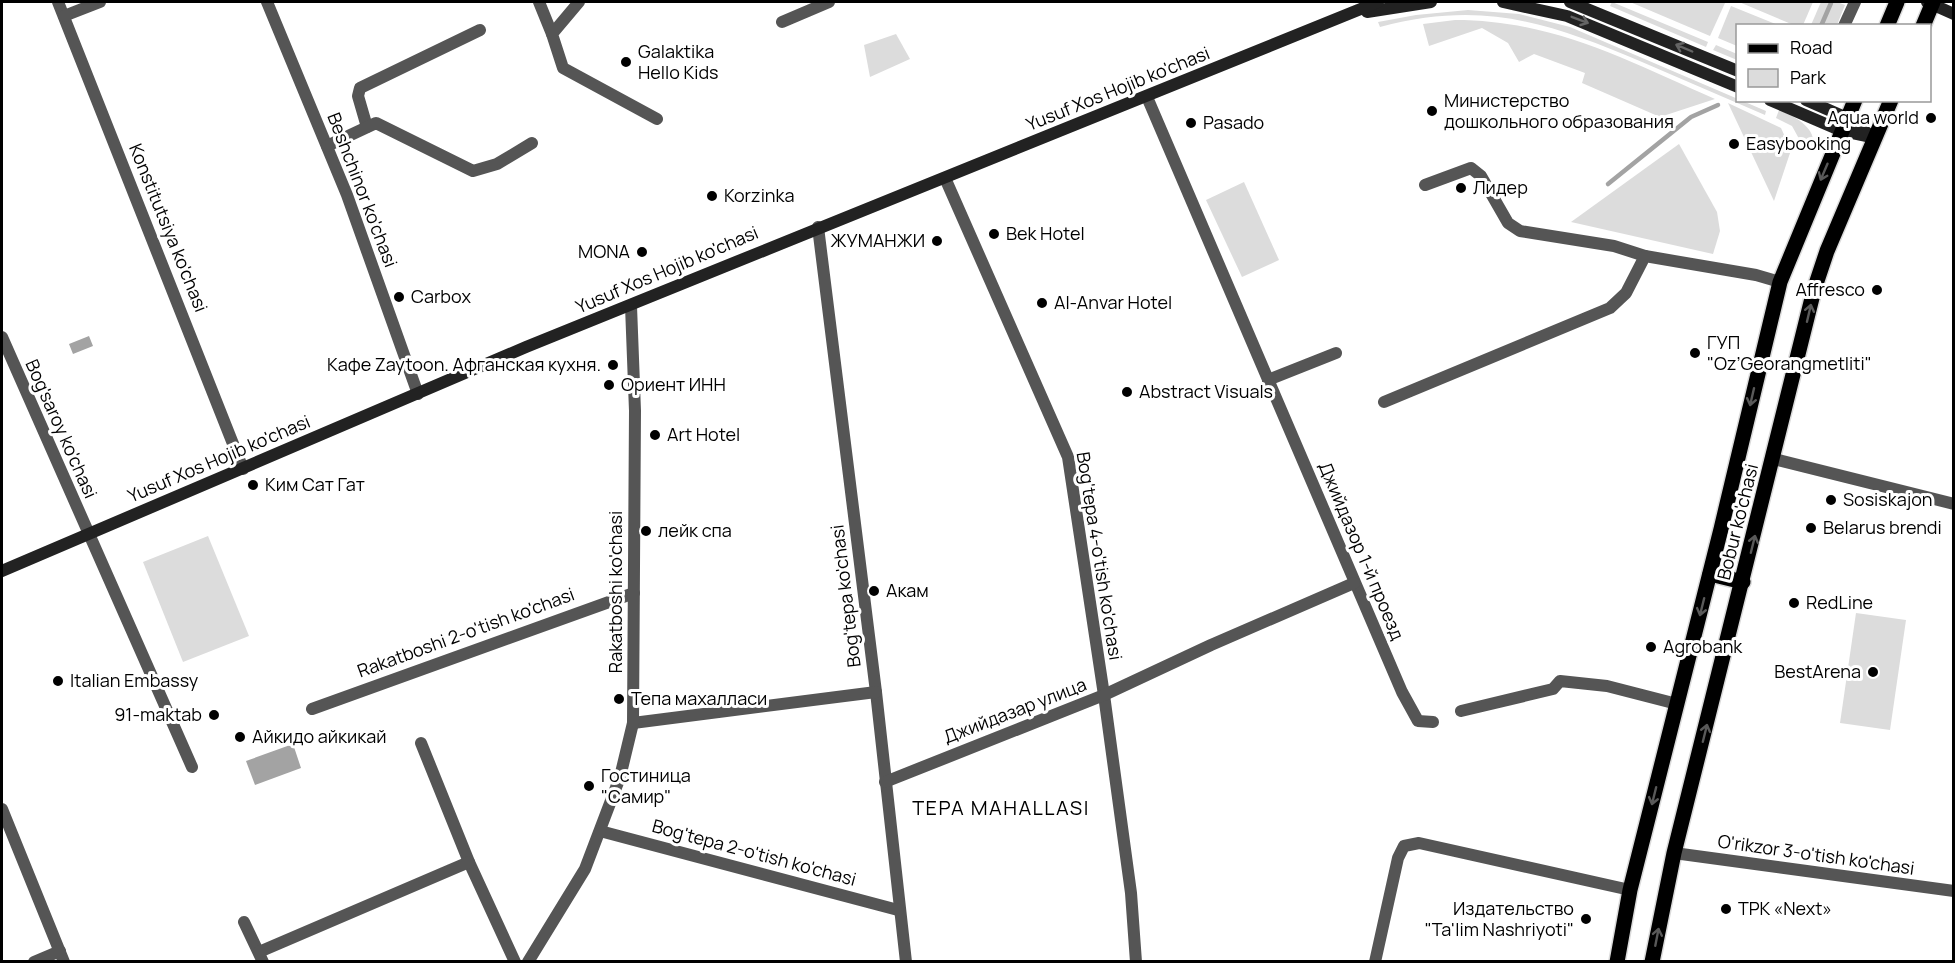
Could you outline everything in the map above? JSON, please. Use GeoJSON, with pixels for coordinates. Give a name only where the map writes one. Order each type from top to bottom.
{"type":"FeatureCollection","features":[{"type":"Feature","properties":{"kind":"main road","name":"Yusuf Xos Hojib ko'chasi"},"geometry":{"type":"LineString","coordinates":[[2,571],[818,226],[945,178],[1351,15],[1378,2]]}},
{"type":"Feature","properties":{"kind":"main road","name":"Yusuf Xos Hojib ko'chasi"},"geometry":{"type":"LineString","coordinates":[[1351,15],[1431,2]]}},
{"type":"Feature","properties":{"kind":"main road"},"geometry":{"type":"LineString","coordinates":[[1503,2],[1567,16],[1736,87]]}},
{"type":"Feature","properties":{"kind":"main road"},"geometry":{"type":"LineString","coordinates":[[1570,2],[1736,71]]}},
{"type":"Feature","properties":{"kind":"main road"},"geometry":{"type":"LineString","coordinates":[[1888,24],[1897,2]]}},
{"type":"Feature","properties":{"kind":"main road"},"geometry":{"type":"LineString","coordinates":[[1924,24],[1930,3],[1953,14]]}},
{"type":"Feature","properties":{"kind":"main road"},"geometry":{"type":"LineString","coordinates":[[1775,102],[1805,115],[1844,124]]}},
{"type":"Feature","properties":{"kind":"main road"},"geometry":{"type":"LineString","coordinates":[[1811,102],[1844,124],[1875,138]]}},
{"type":"Feature","properties":{"kind":"main road","name":"Bobur ko'chasi"},"geometry":{"type":"LineString","coordinates":[[1617,962],[1630,890],[1710,574],[1780,282],[1854,102]]}},
{"type":"Feature","properties":{"kind":"main road","name":"Bobur ko'chasi"},"geometry":{"type":"LineString","coordinates":[[1652,962],[1674,853],[1820,269],[1890,102]]}},
{"type":"Feature","properties":{"kind":"main road"},"geometry":{"type":"LineString","coordinates":[[1710,574],[1743,582]]}},
{"type":"Feature","properties":{"kind":"street","name":"Konstitutsiya ko'chasi"},"geometry":{"type":"LineString","coordinates":[[58,2],[243,469]]}},
{"type":"Feature","properties":{"kind":"street"},"geometry":{"type":"LineString","coordinates":[[64,16],[100,2]]}},
{"type":"Feature","properties":{"kind":"street","name":"Beshchinor ko'chasi"},"geometry":{"type":"LineString","coordinates":[[267,2],[327,146],[418,394]]}},
{"type":"Feature","properties":{"kind":"street"},"geometry":{"type":"LineString","coordinates":[[538,2],[563,68],[657,119]]}},
{"type":"Feature","properties":{"kind":"street"},"geometry":{"type":"LineString","coordinates":[[552,34],[579,2]]}},
{"type":"Feature","properties":{"kind":"street"},"geometry":{"type":"LineString","coordinates":[[782,22],[829,2]]}},
{"type":"Feature","properties":{"kind":"street"},"geometry":{"type":"LineString","coordinates":[[1845,24],[1855,2]]}},
{"type":"Feature","properties":{"kind":"street"},"geometry":{"type":"LineString","coordinates":[[367,127],[358,96],[360,88],[480,30]]}},
{"type":"Feature","properties":{"kind":"street","name":"Джийдазор 1-й проезд"},"geometry":{"type":"LineString","coordinates":[[1147,97],[1402,692],[1418,721],[1433,722]]}},
{"type":"Feature","properties":{"kind":"street"},"geometry":{"type":"LineString","coordinates":[[1805,115],[1809,102]]}},
{"type":"Feature","properties":{"kind":"street"},"geometry":{"type":"LineString","coordinates":[[327,146],[376,123],[473,171],[496,164],[532,143]]}},
{"type":"Feature","properties":{"kind":"street"},"geometry":{"type":"LineString","coordinates":[[1425,185],[1471,168],[1476,170],[1508,223],[1520,231],[1614,246],[1645,256],[1756,275],[1780,282]]}},
{"type":"Feature","properties":{"kind":"street","name":"Bog'tepa 4-o'tish ko'chasi"},"geometry":{"type":"LineString","coordinates":[[945,178],[1068,457],[1131,892],[1136,962]]}},
{"type":"Feature","properties":{"kind":"street","name":"Bog'tepa ko'chasi"},"geometry":{"type":"LineString","coordinates":[[818,226],[876,692],[898,910],[906,962]]}},
{"type":"Feature","properties":{"kind":"street"},"geometry":{"type":"LineString","coordinates":[[1384,402],[1610,308],[1626,293],[1645,256]]}},
{"type":"Feature","properties":{"kind":"street","name":"Rakatboshi ko'chasi"},"geometry":{"type":"LineString","coordinates":[[528,962],[576,888],[626,759],[633,723],[635,411],[631,306]]}},
{"type":"Feature","properties":{"kind":"street","name":"Bog'saroy ko'chasi"},"geometry":{"type":"LineString","coordinates":[[2,337],[192,767]]}},
{"type":"Feature","properties":{"kind":"street"},"geometry":{"type":"LineString","coordinates":[[1268,380],[1336,353]]}},
{"type":"Feature","properties":{"kind":"street"},"geometry":{"type":"LineString","coordinates":[[1774,459],[1953,504]]}},
{"type":"Feature","properties":{"kind":"street","name":"Джийдазар улица"},"geometry":{"type":"LineString","coordinates":[[885,782],[1104,695],[1211,645],[1354,583]]}},
{"type":"Feature","properties":{"kind":"street","name":"Rakatboshi 2-o'tish ko'chasi"},"geometry":{"type":"LineString","coordinates":[[312,709],[634,593]]}},
{"type":"Feature","properties":{"kind":"street"},"geometry":{"type":"LineString","coordinates":[[1461,711],[1553,689],[1560,681],[1607,686],[1677,704]]}},
{"type":"Feature","properties":{"kind":"street"},"geometry":{"type":"LineString","coordinates":[[633,723],[876,692]]}},
{"type":"Feature","properties":{"kind":"street"},"geometry":{"type":"LineString","coordinates":[[421,743],[469,862],[515,962]]}},
{"type":"Feature","properties":{"kind":"street"},"geometry":{"type":"LineString","coordinates":[[2,809],[62,956],[34,962]]}},
{"type":"Feature","properties":{"kind":"street","name":"Bog'tepa 2-o'tish ko'chasi"},"geometry":{"type":"LineString","coordinates":[[600,831],[898,910]]}},
{"type":"Feature","properties":{"kind":"street"},"geometry":{"type":"LineString","coordinates":[[1375,962],[1398,858],[1404,846],[1419,843],[1630,890]]}},
{"type":"Feature","properties":{"kind":"street","name":"O'rikzor 3-o'tish ko'chasi"},"geometry":{"type":"LineString","coordinates":[[1674,853],[1953,891]]}},
{"type":"Feature","properties":{"kind":"street"},"geometry":{"type":"LineString","coordinates":[[244,922],[261,957],[469,862]]}},
{"type":"Feature","properties":{"kind":"green space"},"geometry":{"type":"Polygon","coordinates":[[[1612,2],[1708,42],[1706,47],[1610,6],[1612,2]]]}},
{"type":"Feature","properties":{"kind":"green space"},"geometry":{"type":"Polygon","coordinates":[[[1630,2],[1723,2],[1725,3],[1710,36],[1630,2]]]}},
{"type":"Feature","properties":{"kind":"green space"},"geometry":{"type":"Polygon","coordinates":[[[1739,2],[1813,2],[1803,24],[1791,24],[1739,2]]]}},
{"type":"Feature","properties":{"kind":"green space"},"geometry":{"type":"Polygon","coordinates":[[[1821,2],[1837,2],[1845,5],[1837,24],[1811,24],[1821,2]]]}},
{"type":"Feature","properties":{"kind":"green space"},"geometry":{"type":"Polygon","coordinates":[[[1731,6],[1776,24],[1736,24],[1736,46],[1718,38],[1731,6]]]}},
{"type":"Feature","properties":{"kind":"green space"},"geometry":{"type":"Polygon","coordinates":[[[1468,10],[1519,14],[1570,27],[1736,98],[1736,102],[1745,102],[1766,111],[1765,115],[1608,48],[1545,26],[1514,19],[1451,15],[1380,27],[1378,22],[1416,15],[1468,10]]]}},
{"type":"Feature","properties":{"kind":"green space"},"geometry":{"type":"Polygon","coordinates":[[[1455,20],[1525,27],[1557,35],[1620,57],[1715,99],[1660,117],[1582,83],[1585,73],[1534,54],[1519,62],[1508,43],[1482,28],[1429,46],[1423,24],[1455,20]]]}},
{"type":"Feature","properties":{"kind":"green space"},"geometry":{"type":"Polygon","coordinates":[[[896,34],[910,59],[870,77],[864,45],[896,34]]]}},
{"type":"Feature","properties":{"kind":"green space"},"geometry":{"type":"Polygon","coordinates":[[[1716,45],[1736,54],[1736,60],[1713,50],[1716,45]]]}},
{"type":"Feature","properties":{"kind":"green space"},"geometry":{"type":"Polygon","coordinates":[[[1728,103],[1781,128],[1791,150],[1774,201],[1728,103]]]}},
{"type":"Feature","properties":{"kind":"green space"},"geometry":{"type":"Polygon","coordinates":[[[1779,110],[1804,124],[1812,135],[1813,150],[1803,146],[1792,126],[1776,118],[1779,110]]]}},
{"type":"Feature","properties":{"kind":"green space"},"geometry":{"type":"Polygon","coordinates":[[[1679,144],[1717,212],[1720,231],[1713,254],[1571,222],[1679,144]]]}},
{"type":"Feature","properties":{"kind":"green space"},"geometry":{"type":"Polygon","coordinates":[[[1244,182],[1279,260],[1242,277],[1206,200],[1244,182]]]}},
{"type":"Feature","properties":{"kind":"green space"},"geometry":{"type":"Polygon","coordinates":[[[208,536],[249,636],[183,662],[143,562],[208,536]]]}},
{"type":"Feature","properties":{"kind":"green space","name":"BestArena"},"geometry":{"type":"Polygon","coordinates":[[[1856,613],[1906,620],[1890,730],[1840,723],[1856,613]]]}},
{"type":"Feature","properties":{"kind":"shaded area"},"geometry":{"type":"Polygon","coordinates":[[[89,336],[93,346],[73,354],[69,344],[89,336]]]}},
{"type":"Feature","properties":{"kind":"shaded area"},"geometry":{"type":"Polygon","coordinates":[[[293,744],[301,768],[255,785],[246,761],[293,744]]]}},
{"type":"Feature","properties":{"kind":"waterway"},"geometry":{"type":"LineString","coordinates":[[1822,24],[1831,3]]}},
{"type":"Feature","properties":{"kind":"waterway"},"geometry":{"type":"LineString","coordinates":[[1608,184],[1691,117],[1718,105]]}},
{"type":"Feature","properties":{"kind":"place","name":"Galaktika Hello Kids"},"geometry":{"type":"Point","coordinates":[626,62]}},
{"type":"Feature","properties":{"kind":"place","name":"Министерство дошкольного образования"},"geometry":{"type":"Point","coordinates":[1432,111]}},
{"type":"Feature","properties":{"kind":"place","name":"Aqua world"},"geometry":{"type":"Point","coordinates":[1931,118]}},
{"type":"Feature","properties":{"kind":"place","name":"Pasado"},"geometry":{"type":"Point","coordinates":[1191,123]}},
{"type":"Feature","properties":{"kind":"place","name":"Easybooking"},"geometry":{"type":"Point","coordinates":[1734,144]}},
{"type":"Feature","properties":{"kind":"place","name":"Лидер"},"geometry":{"type":"Point","coordinates":[1461,188]}},
{"type":"Feature","properties":{"kind":"place","name":"Korzinka"},"geometry":{"type":"Point","coordinates":[712,196]}},
{"type":"Feature","properties":{"kind":"place","name":"Bek Hotel"},"geometry":{"type":"Point","coordinates":[994,234]}},
{"type":"Feature","properties":{"kind":"place","name":"ЖУМАНЖИ"},"geometry":{"type":"Point","coordinates":[937,241]}},
{"type":"Feature","properties":{"kind":"place","name":"MONA"},"geometry":{"type":"Point","coordinates":[642,252]}},
{"type":"Feature","properties":{"kind":"place","name":"Affresco"},"geometry":{"type":"Point","coordinates":[1877,290]}},
{"type":"Feature","properties":{"kind":"place","name":"Carbox"},"geometry":{"type":"Point","coordinates":[399,297]}},
{"type":"Feature","properties":{"kind":"place","name":"Al-Anvar Hotel"},"geometry":{"type":"Point","coordinates":[1042,303]}},
{"type":"Feature","properties":{"kind":"place","name":"ГУП \"Oz’Georangmetliti\""},"geometry":{"type":"Point","coordinates":[1695,353]}},
{"type":"Feature","properties":{"kind":"place","name":"Кафе Zaytoon. Афганская кухня."},"geometry":{"type":"Point","coordinates":[613,365]}},
{"type":"Feature","properties":{"kind":"place","name":"Ориент ИНН"},"geometry":{"type":"Point","coordinates":[609,385]}},
{"type":"Feature","properties":{"kind":"place","name":"Abstract Visuals"},"geometry":{"type":"Point","coordinates":[1127,392]}},
{"type":"Feature","properties":{"kind":"place","name":"Art Hotel"},"geometry":{"type":"Point","coordinates":[655,435]}},
{"type":"Feature","properties":{"kind":"place","name":"Ким Сат Гат"},"geometry":{"type":"Point","coordinates":[253,485]}},
{"type":"Feature","properties":{"kind":"place","name":"Sosiskajon"},"geometry":{"type":"Point","coordinates":[1831,500]}},
{"type":"Feature","properties":{"kind":"place","name":"Belarus brendi"},"geometry":{"type":"Point","coordinates":[1811,528]}},
{"type":"Feature","properties":{"kind":"place","name":"лейк спа"},"geometry":{"type":"Point","coordinates":[646,531]}},
{"type":"Feature","properties":{"kind":"place","name":"Акам"},"geometry":{"type":"Point","coordinates":[874,591]}},
{"type":"Feature","properties":{"kind":"place","name":"RedLine"},"geometry":{"type":"Point","coordinates":[1794,603]}},
{"type":"Feature","properties":{"kind":"place","name":"Agrobank"},"geometry":{"type":"Point","coordinates":[1651,647]}},
{"type":"Feature","properties":{"kind":"place","name":"BestArena"},"geometry":{"type":"Point","coordinates":[1873,672]}},
{"type":"Feature","properties":{"kind":"place","name":"Italian Embassy"},"geometry":{"type":"Point","coordinates":[58,681]}},
{"type":"Feature","properties":{"kind":"place","name":"Тепа махалласи"},"geometry":{"type":"Point","coordinates":[619,699]}},
{"type":"Feature","properties":{"kind":"place","name":"91-maktab"},"geometry":{"type":"Point","coordinates":[214,715]}},
{"type":"Feature","properties":{"kind":"place","name":"Айкидо айкикай"},"geometry":{"type":"Point","coordinates":[240,737]}},
{"type":"Feature","properties":{"kind":"place","name":"Гостиница \"Самир\""},"geometry":{"type":"Point","coordinates":[589,786]}},
{"type":"Feature","properties":{"kind":"place","name":"ТРК «Next»"},"geometry":{"type":"Point","coordinates":[1726,909]}},
{"type":"Feature","properties":{"kind":"place","name":"Издательство \"Ta'lim Nashriyoti\""},"geometry":{"type":"Point","coordinates":[1586,919]}},
{"type":"Feature","properties":{"kind":"district","name":"TEPA MAHALLASI"},"geometry":{"type":"Point","coordinates":[1001,808]}}]}
